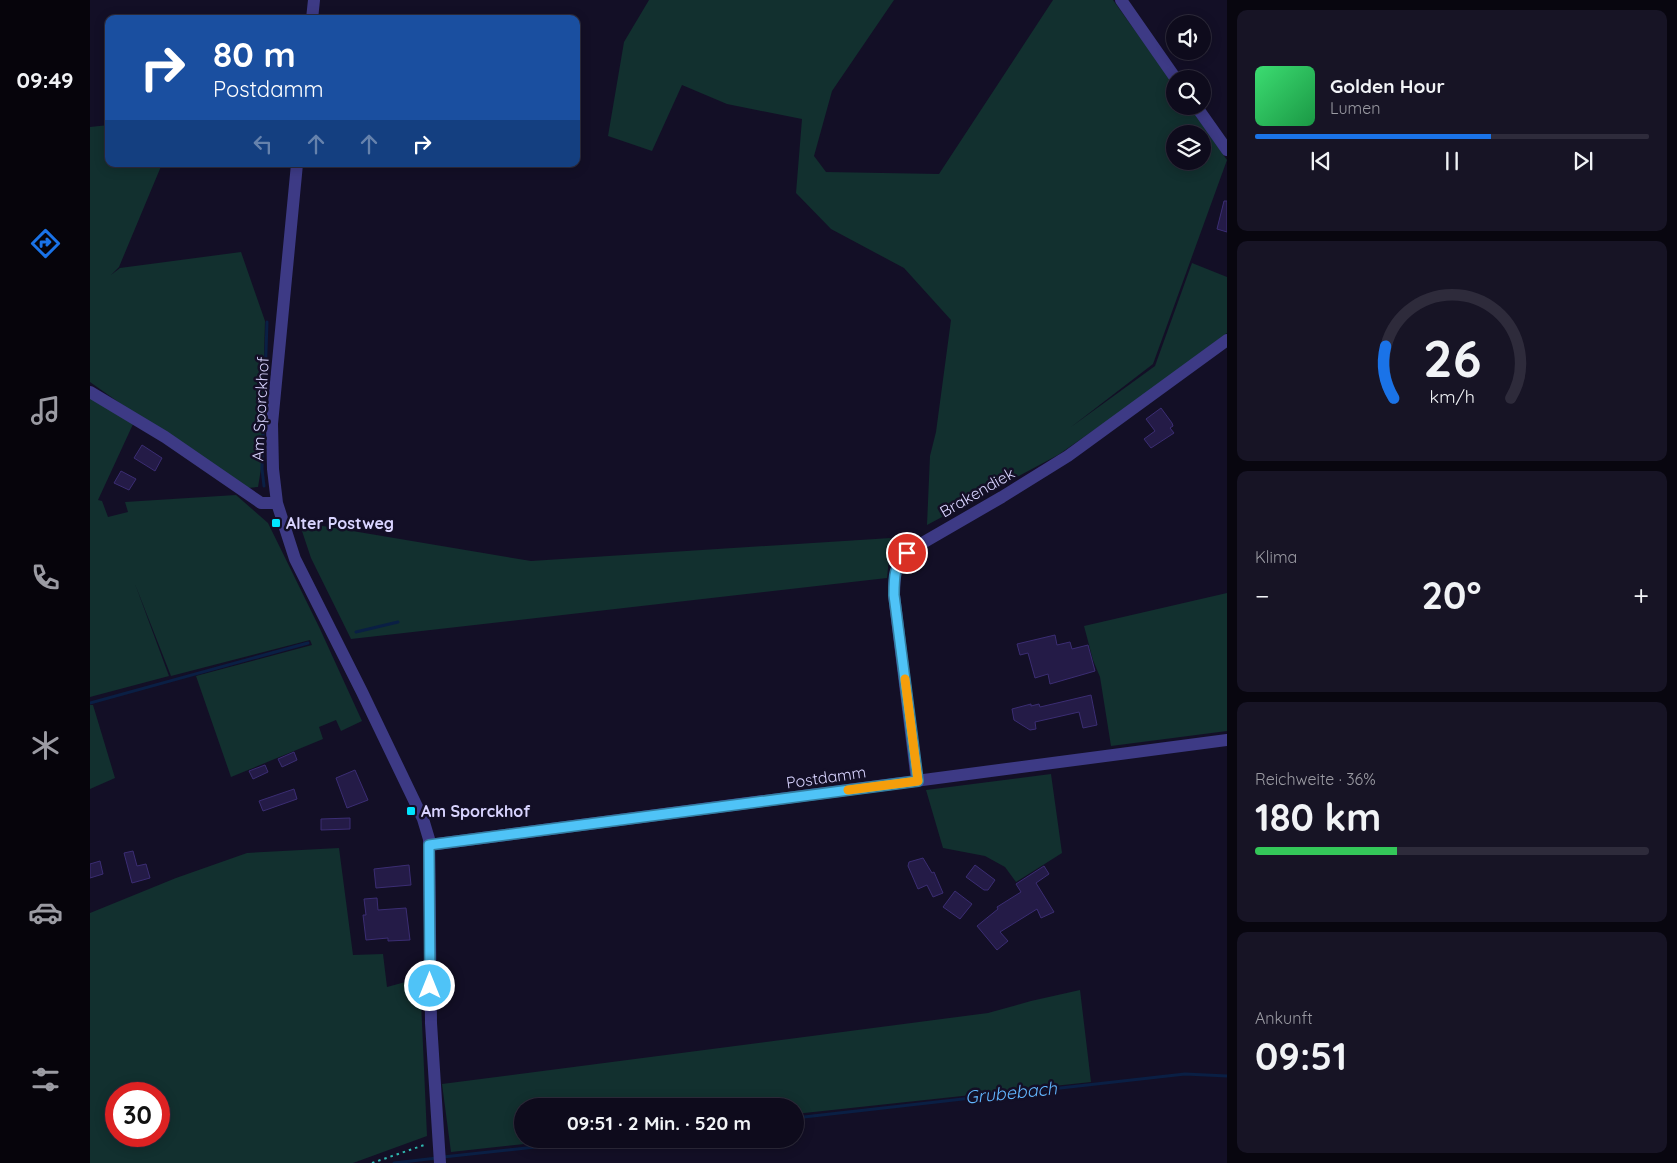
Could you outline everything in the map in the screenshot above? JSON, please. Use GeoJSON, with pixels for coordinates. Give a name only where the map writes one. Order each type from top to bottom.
{"type":"FeatureCollection","features":[{"type":"Feature","properties":{"kind":"street"},"geometry":{"type":"LineString","coordinates":[[312,15],[314,0]]}},
{"type":"Feature","properties":{"kind":"street"},"geometry":{"type":"LineString","coordinates":[[1121,0],[1170,70]]}},
{"type":"Feature","properties":{"kind":"street"},"geometry":{"type":"LineString","coordinates":[[1202,115],[1227,150]]}},
{"type":"Feature","properties":{"kind":"street","name":"Am Sporckhof"},"geometry":{"type":"LineString","coordinates":[[297,167],[272,424],[273,468],[277,503],[295,559],[423,819],[429,845],[431,1023],[440,1163]]}},
{"type":"Feature","properties":{"kind":"street","name":"Brakendiek"},"geometry":{"type":"LineString","coordinates":[[918,781],[894,595],[894,576],[897,565],[907,553],[919,544],[1002,497],[1068,456],[1227,340]]}},
{"type":"Feature","properties":{"kind":"street"},"geometry":{"type":"LineString","coordinates":[[90,392],[165,437],[261,503],[277,503]]}},
{"type":"Feature","properties":{"kind":"street","name":"Postdamm"},"geometry":{"type":"LineString","coordinates":[[429,845],[1227,740]]}},
{"type":"Feature","properties":{"kind":"path"},"geometry":{"type":"LineString","coordinates":[[372,1163],[439,1144]]}},
{"type":"Feature","properties":{"kind":"green space"},"geometry":{"type":"Polygon","coordinates":[[[649,0],[894,0],[832,91],[814,156],[826,172],[939,174],[1053,0],[1113,0],[1166,74],[1166,115],[1195,115],[1202,125],[1166,125],[1166,170],[1211,170],[1211,137],[1227,160],[1153,364],[1071,427],[1155,366],[1192,263],[1227,277],[1227,333],[1133,403],[1058,455],[927,525],[930,456],[936,432],[951,320],[904,268],[831,229],[796,193],[802,119],[727,104],[682,85],[652,151],[608,136],[624,42],[649,0]]]}},
{"type":"Feature","properties":{"kind":"green space"},"geometry":{"type":"Polygon","coordinates":[[[105,125],[105,167],[161,167],[119,267],[111,275],[120,268],[241,252],[265,321],[261,469],[258,487],[247,488],[90,382],[90,127],[105,125]]]}},
{"type":"Feature","properties":{"kind":"green space"},"geometry":{"type":"Polygon","coordinates":[[[90,397],[134,422],[98,500],[102,501],[108,517],[128,512],[125,502],[236,495],[268,523],[320,629],[362,721],[341,731],[336,720],[319,727],[323,739],[231,777],[196,676],[312,645],[310,640],[171,676],[135,584],[169,676],[90,697],[90,397]]]}},
{"type":"Feature","properties":{"kind":"green space"},"geometry":{"type":"Polygon","coordinates":[[[299,522],[531,561],[891,538],[887,578],[351,639],[311,558],[299,522]]]}},
{"type":"Feature","properties":{"kind":"green space"},"geometry":{"type":"Polygon","coordinates":[[[1227,593],[1227,731],[1111,746],[1100,677],[1093,660],[1084,626],[1227,593]]]}},
{"type":"Feature","properties":{"kind":"green space"},"geometry":{"type":"Polygon","coordinates":[[[90,705],[93,705],[115,778],[90,789],[90,705]]]}},
{"type":"Feature","properties":{"kind":"green space"},"geometry":{"type":"Polygon","coordinates":[[[1051,774],[1062,853],[1016,882],[1005,867],[985,856],[943,848],[926,790],[1051,774]]]}},
{"type":"Feature","properties":{"kind":"green space"},"geometry":{"type":"Polygon","coordinates":[[[339,848],[353,955],[383,954],[387,987],[420,978],[427,1136],[353,1163],[90,1163],[90,913],[176,878],[247,853],[339,848]]]}},
{"type":"Feature","properties":{"kind":"green space"},"geometry":{"type":"Polygon","coordinates":[[[1080,990],[1091,1082],[804,1113],[804,1098],[514,1098],[514,1145],[451,1152],[442,1084],[988,1013],[1080,990]]]}},
{"type":"Feature","properties":{"kind":"building"},"geometry":{"type":"Polygon","coordinates":[[[1224,201],[1227,201],[1227,232],[1217,229],[1224,201]]]}},
{"type":"Feature","properties":{"kind":"building"},"geometry":{"type":"Polygon","coordinates":[[[1161,408],[1172,423],[1173,426],[1170,428],[1174,433],[1151,448],[1144,439],[1155,431],[1146,419],[1161,408]]]}},
{"type":"Feature","properties":{"kind":"building"},"geometry":{"type":"Polygon","coordinates":[[[142,445],[162,458],[155,471],[134,458],[142,445]]]}},
{"type":"Feature","properties":{"kind":"building"},"geometry":{"type":"Polygon","coordinates":[[[121,471],[136,479],[129,490],[114,483],[121,471]]]}},
{"type":"Feature","properties":{"kind":"building"},"geometry":{"type":"Polygon","coordinates":[[[1055,635],[1057,645],[1070,642],[1072,649],[1088,645],[1095,671],[1050,684],[1048,674],[1035,678],[1028,653],[1020,655],[1017,644],[1055,635]]]}},
{"type":"Feature","properties":{"kind":"building"},"geometry":{"type":"Polygon","coordinates":[[[1091,695],[1097,725],[1083,728],[1079,712],[1035,722],[1036,729],[1030,730],[1014,720],[1012,709],[1031,704],[1031,706],[1039,704],[1040,707],[1091,695]]]}},
{"type":"Feature","properties":{"kind":"building"},"geometry":{"type":"Polygon","coordinates":[[[294,752],[297,760],[282,767],[278,759],[294,752]]]}},
{"type":"Feature","properties":{"kind":"building"},"geometry":{"type":"Polygon","coordinates":[[[265,765],[268,772],[253,779],[249,771],[265,765]]]}},
{"type":"Feature","properties":{"kind":"building"},"geometry":{"type":"Polygon","coordinates":[[[355,770],[368,800],[347,808],[336,778],[355,770]]]}},
{"type":"Feature","properties":{"kind":"building"},"geometry":{"type":"Polygon","coordinates":[[[294,789],[297,799],[263,811],[259,801],[294,789]]]}},
{"type":"Feature","properties":{"kind":"building"},"geometry":{"type":"Polygon","coordinates":[[[350,818],[350,829],[321,830],[321,819],[350,818]]]}},
{"type":"Feature","properties":{"kind":"building"},"geometry":{"type":"Polygon","coordinates":[[[133,851],[137,866],[146,864],[150,878],[132,883],[124,853],[133,851]]]}},
{"type":"Feature","properties":{"kind":"building"},"geometry":{"type":"Polygon","coordinates":[[[923,858],[932,873],[934,872],[943,893],[933,897],[927,885],[918,889],[908,866],[909,862],[923,858]]]}},
{"type":"Feature","properties":{"kind":"building"},"geometry":{"type":"Polygon","coordinates":[[[100,861],[103,874],[90,878],[90,864],[100,861]]]}},
{"type":"Feature","properties":{"kind":"building"},"geometry":{"type":"Polygon","coordinates":[[[409,865],[411,885],[376,888],[374,869],[409,865]]]}},
{"type":"Feature","properties":{"kind":"building"},"geometry":{"type":"Polygon","coordinates":[[[975,865],[995,880],[988,890],[984,890],[966,877],[975,865]]]}},
{"type":"Feature","properties":{"kind":"building"},"geometry":{"type":"Polygon","coordinates":[[[1044,866],[1049,874],[1036,883],[1054,912],[1041,918],[1037,909],[1000,932],[1008,941],[997,950],[977,926],[998,909],[997,907],[1021,892],[1016,884],[1044,866]]]}},
{"type":"Feature","properties":{"kind":"building"},"geometry":{"type":"Polygon","coordinates":[[[955,891],[972,904],[960,919],[943,907],[955,891]]]}},
{"type":"Feature","properties":{"kind":"building"},"geometry":{"type":"Polygon","coordinates":[[[377,898],[378,910],[406,908],[410,940],[388,941],[388,938],[366,940],[363,915],[366,915],[364,899],[377,898]]]}},
{"type":"Feature","properties":{"kind":"waterway"},"geometry":{"type":"LineString","coordinates":[[264,486],[262,469],[267,322]]}},
{"type":"Feature","properties":{"kind":"waterway"},"geometry":{"type":"LineString","coordinates":[[356,632],[398,622]]}},
{"type":"Feature","properties":{"kind":"waterway"},"geometry":{"type":"LineString","coordinates":[[90,703],[308,643]]}},
{"type":"Feature","properties":{"kind":"waterway","name":"Grubebach"},"geometry":{"type":"LineString","coordinates":[[804,1117],[1185,1074],[1227,1076]]}},
{"type":"Feature","properties":{"kind":"waterway","name":"Grubebach"},"geometry":{"type":"LineString","coordinates":[[443,1157],[526,1148]]}},
{"type":"Feature","properties":{"kind":"waterway","name":"Grubebach"},"geometry":{"type":"LineString","coordinates":[[394,1163],[437,1158]]}},
{"type":"Feature","properties":{"kind":"slow traffic"},"geometry":{"type":"LineString","coordinates":[[848,790],[918,781],[905,679]]}},
{"type":"Feature","properties":{"kind":"place","name":"Alter Postweg"},"geometry":{"type":"Point","coordinates":[276,523]}},
{"type":"Feature","properties":{"kind":"place","name":"Am Sporckhof"},"geometry":{"type":"Point","coordinates":[411,811]}},
{"type":"Feature","properties":{"kind":"route"},"geometry":{"type":"LineString","coordinates":[[430,986],[429,845],[918,781],[894,595],[894,576],[897,565],[907,553]]}}]}
